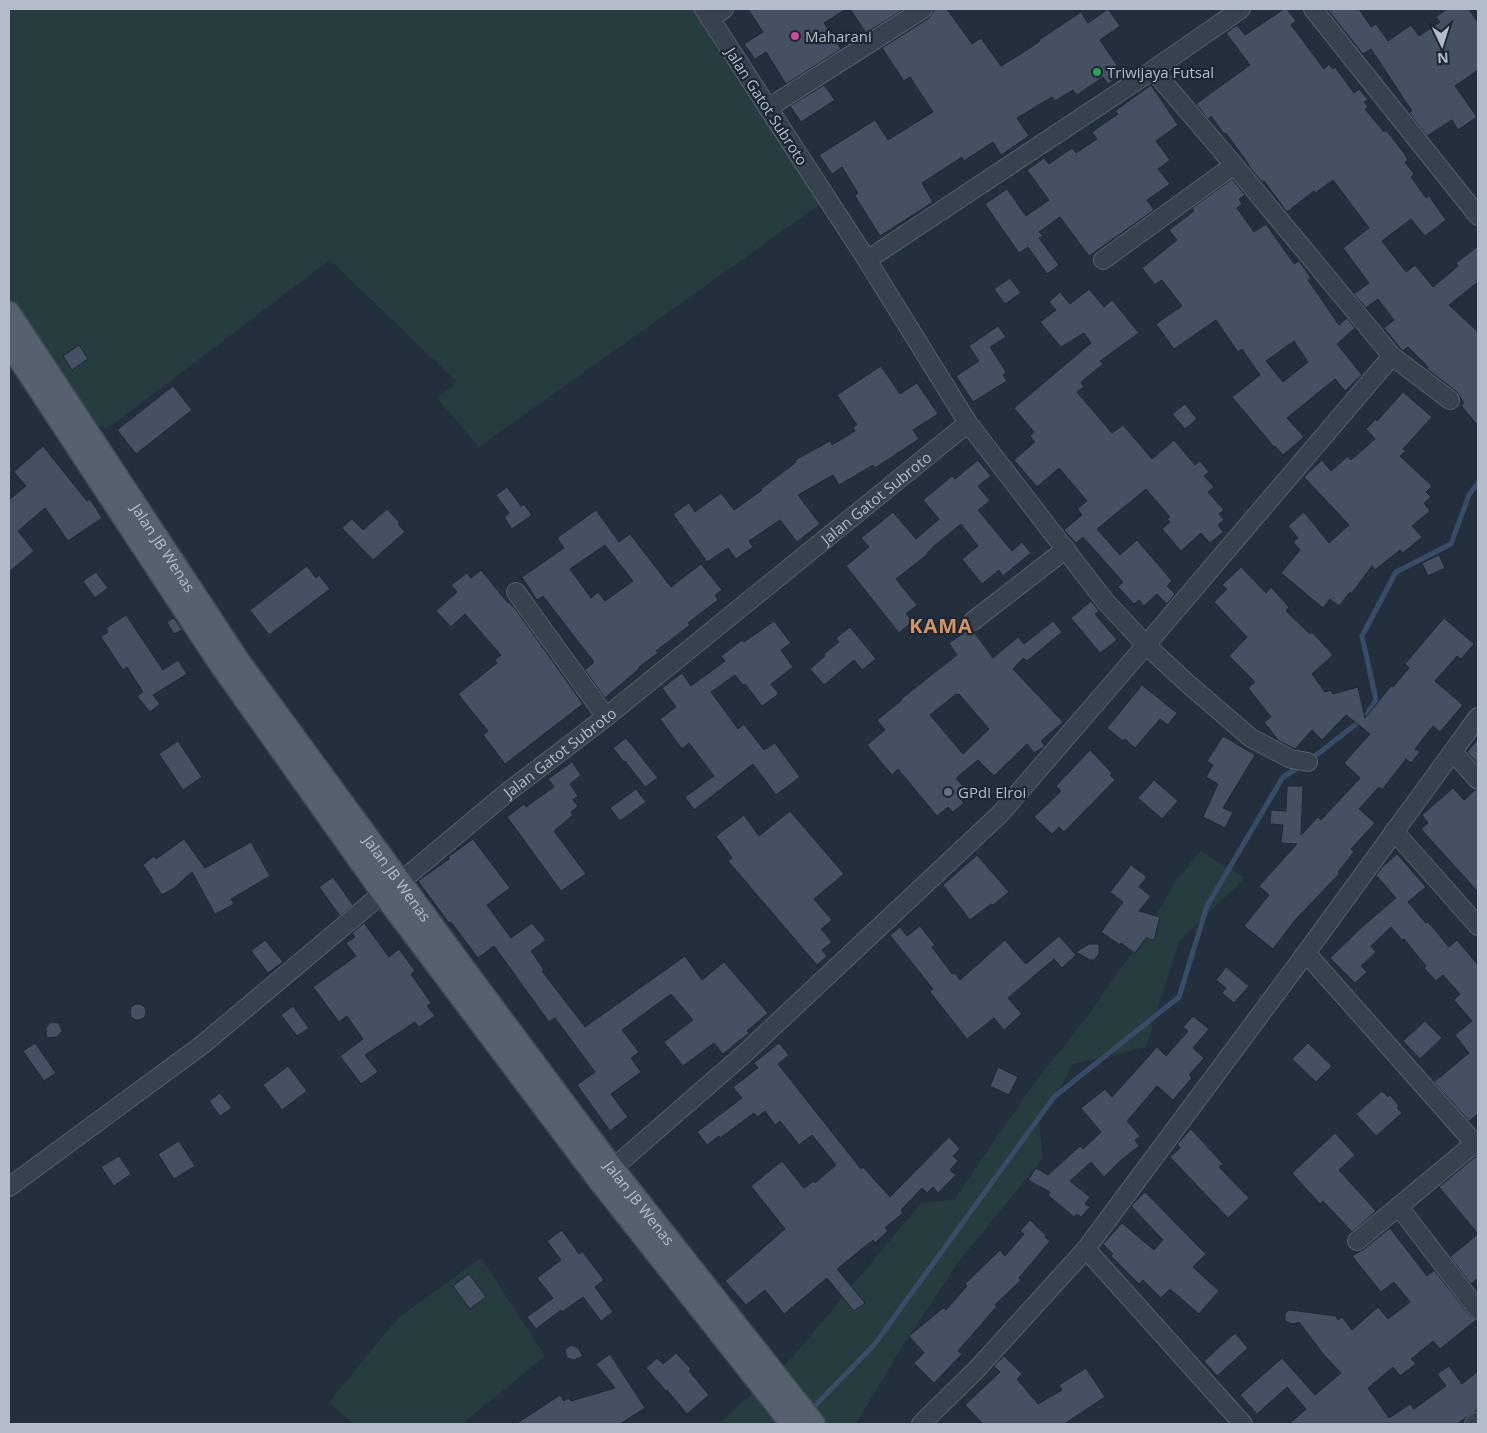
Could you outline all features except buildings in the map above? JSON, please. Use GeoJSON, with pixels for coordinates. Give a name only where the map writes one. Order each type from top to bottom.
{"type":"FeatureCollection","features":[{"type":"Feature","properties":{"kind":"main road","name":"Jalan JB Wenas"},"geometry":{"type":"LineString","coordinates":[[9,313],[143,531]]}},
{"type":"Feature","properties":{"kind":"main road","name":"Jalan JB Wenas"},"geometry":{"type":"LineString","coordinates":[[9,342],[239,662],[392,888],[606,1174],[780,1395],[805,1423]]}},
{"type":"Feature","properties":{"kind":"street"},"geometry":{"type":"LineString","coordinates":[[768,108],[923,9]]}},
{"type":"Feature","properties":{"kind":"street"},"geometry":{"type":"LineString","coordinates":[[867,260],[1153,70],[1241,9]]}},
{"type":"Feature","properties":{"kind":"street"},"geometry":{"type":"LineString","coordinates":[[1313,9],[1478,216]]}},
{"type":"Feature","properties":{"kind":"street","name":"Jalan Gatot Subroto"},"geometry":{"type":"LineString","coordinates":[[9,1187],[202,1045],[509,791],[606,717],[968,423],[867,260],[768,108],[712,12]]}},
{"type":"Feature","properties":{"kind":"street"},"geometry":{"type":"LineString","coordinates":[[1153,70],[1392,356],[1450,400]]}},
{"type":"Feature","properties":{"kind":"street"},"geometry":{"type":"LineString","coordinates":[[1103,260],[1234,165]]}},
{"type":"Feature","properties":{"kind":"street"},"geometry":{"type":"LineString","coordinates":[[606,1174],[744,1054],[1000,814],[1392,356]]}},
{"type":"Feature","properties":{"kind":"street"},"geometry":{"type":"LineString","coordinates":[[968,423],[1105,601],[1146,645],[1251,738],[1291,759],[1308,762]]}},
{"type":"Feature","properties":{"kind":"street"},"geometry":{"type":"LineString","coordinates":[[973,621],[1066,549]]}},
{"type":"Feature","properties":{"kind":"street"},"geometry":{"type":"LineString","coordinates":[[516,592],[606,717]]}},
{"type":"Feature","properties":{"kind":"street"},"geometry":{"type":"LineString","coordinates":[[921,1424],[978,1368],[1086,1249],[1306,953],[1478,717]]}},
{"type":"Feature","properties":{"kind":"street"},"geometry":{"type":"LineString","coordinates":[[1454,752],[1478,780]]}},
{"type":"Feature","properties":{"kind":"street"},"geometry":{"type":"LineString","coordinates":[[1394,831],[1478,926]]}},
{"type":"Feature","properties":{"kind":"street"},"geometry":{"type":"LineString","coordinates":[[1306,953],[1476,1145],[1357,1241]]}},
{"type":"Feature","properties":{"kind":"street"},"geometry":{"type":"LineString","coordinates":[[1399,1207],[1478,1310]]}},
{"type":"Feature","properties":{"kind":"street"},"geometry":{"type":"LineString","coordinates":[[1086,1249],[1243,1424]]}},
{"type":"Feature","properties":{"kind":"street"},"geometry":{"type":"LineString","coordinates":[[1474,1424],[1478,1421]]}},
{"type":"Feature","properties":{"kind":"green space"},"geometry":{"type":"Polygon","coordinates":[[[9,9],[704,9],[826,200],[479,447],[437,398],[457,382],[330,260],[108,428],[94,425],[9,299],[9,9]]]}},
{"type":"Feature","properties":{"kind":"green space"},"geometry":{"type":"Polygon","coordinates":[[[1200,851],[1245,878],[1179,941],[1146,1047],[1073,1064],[1039,1124],[1043,1158],[957,1264],[900,1350],[856,1424],[718,1424],[793,1357],[921,1203],[954,1200],[1033,1085],[1087,1017],[1141,940],[1175,883],[1200,851]]]}},
{"type":"Feature","properties":{"kind":"green space"},"geometry":{"type":"Polygon","coordinates":[[[481,1258],[545,1356],[462,1424],[354,1424],[329,1402],[398,1318],[481,1258]]]}},
{"type":"Feature","properties":{"kind":"waterway"},"geometry":{"type":"LineString","coordinates":[[1310,760],[1365,717],[1376,700],[1362,636],[1396,572],[1451,544],[1469,495],[1478,483]]}},
{"type":"Feature","properties":{"kind":"waterway"},"geometry":{"type":"LineString","coordinates":[[810,1411],[874,1345],[1054,1097],[1179,997],[1207,906],[1283,777],[1301,766]]}},
{"type":"Feature","properties":{"kind":"place","name":"Maharani"},"geometry":{"type":"Point","coordinates":[795,36]}},
{"type":"Feature","properties":{"kind":"place","name":"Triwijaya Futsal"},"geometry":{"type":"Point","coordinates":[1097,72]}},
{"type":"Feature","properties":{"kind":"place","name":"GPdI Elroi"},"geometry":{"type":"Point","coordinates":[948,792]}},
{"type":"Feature","properties":{"kind":"district","name":"KAMA"},"geometry":{"type":"Point","coordinates":[941,625]}}]}
